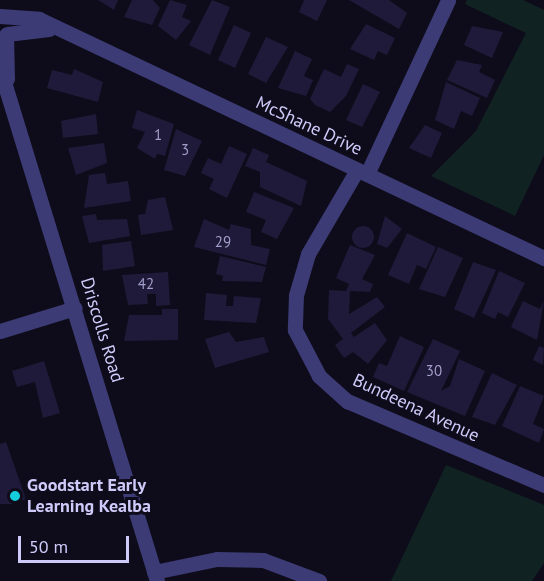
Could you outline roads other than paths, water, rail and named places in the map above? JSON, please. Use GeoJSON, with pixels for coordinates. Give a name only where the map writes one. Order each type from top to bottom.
{"type":"FeatureCollection","features":[{"type":"Feature","properties":{"kind":"street","name":"Bundeena Avenue"},"geometry":{"type":"LineString","coordinates":[[443,2],[362,172],[308,254],[296,294],[295,330],[319,376],[347,401],[544,485]]}},
{"type":"Feature","properties":{"kind":"street","name":"McShane Drive"},"geometry":{"type":"LineString","coordinates":[[0,16],[27,16],[544,258]]}},
{"type":"Feature","properties":{"kind":"street","name":"Driscolls Road"},"geometry":{"type":"LineString","coordinates":[[0,16],[8,26],[4,37],[9,91]]}},
{"type":"Feature","properties":{"kind":"street","name":"McShane Drive"},"geometry":{"type":"LineString","coordinates":[[4,37],[32,27],[57,30]]}},
{"type":"Feature","properties":{"kind":"street","name":"Driscolls Road"},"geometry":{"type":"LineString","coordinates":[[0,69],[9,91],[156,576]]}},
{"type":"Feature","properties":{"kind":"street"},"geometry":{"type":"LineString","coordinates":[[0,331],[75,308]]}},
{"type":"Feature","properties":{"kind":"street"},"geometry":{"type":"LineString","coordinates":[[156,576],[217,559],[263,560],[319,581]]}},
{"type":"Feature","properties":{"kind":"place","name":"Goodstart Early Learning Kealba"},"geometry":{"type":"Point","coordinates":[15,496]}}]}
